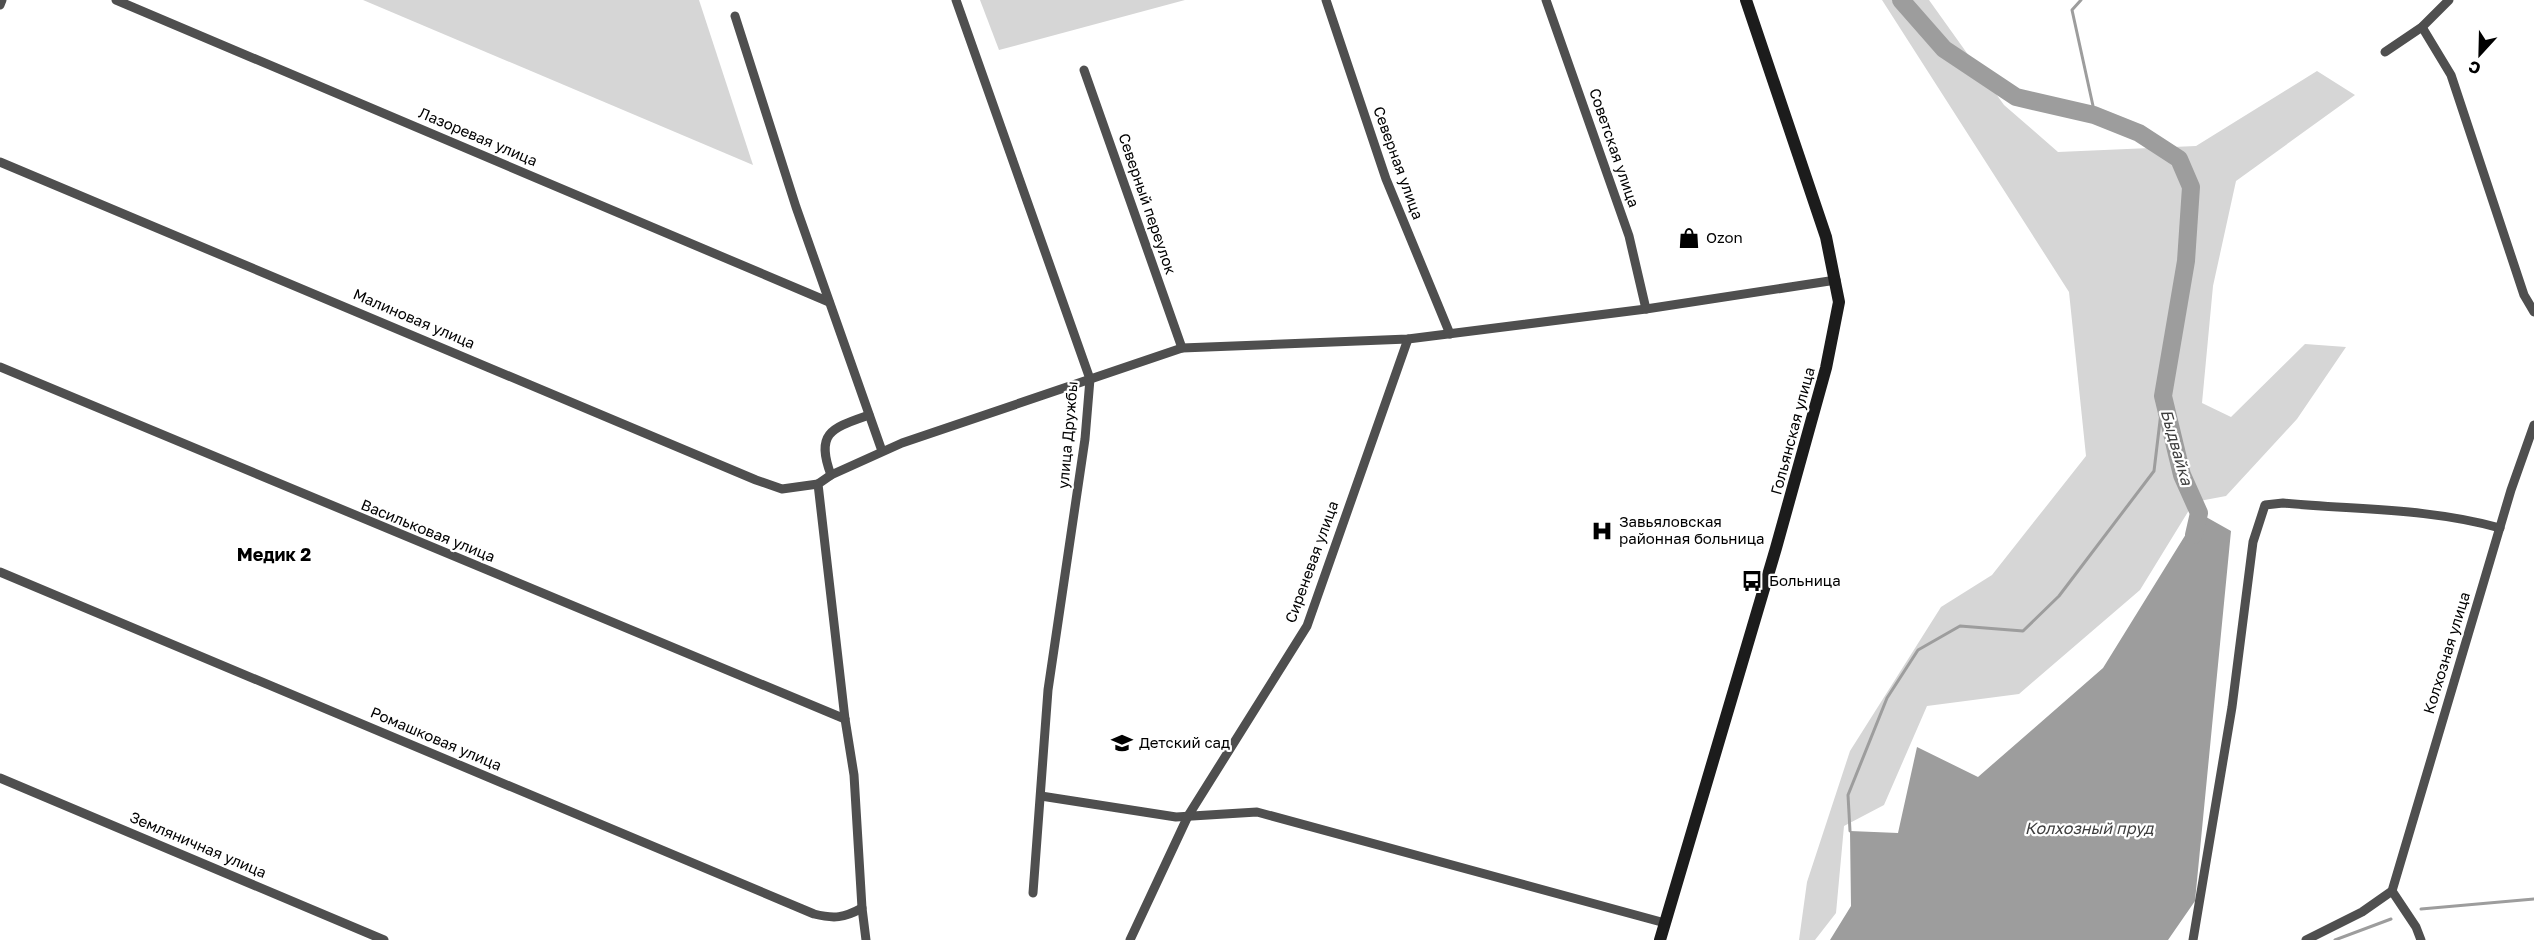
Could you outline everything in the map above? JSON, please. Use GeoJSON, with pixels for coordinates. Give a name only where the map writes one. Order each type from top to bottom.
{"type":"FeatureCollection","features":[{"type":"Feature","properties":{"kind":"main road","name":"Гольянская улица"},"geometry":{"type":"LineString","coordinates":[[1660,940],[1776,548],[1826,368],[1839,302],[1826,237],[1746,0]]}},
{"type":"Feature","properties":{"kind":"street"},"geometry":{"type":"LineString","coordinates":[[0,5],[2,0]]}},
{"type":"Feature","properties":{"kind":"street","name":"Лазоревая улица"},"geometry":{"type":"LineString","coordinates":[[116,0],[829,302]]}},
{"type":"Feature","properties":{"kind":"street","name":"улица Дружбы"},"geometry":{"type":"LineString","coordinates":[[956,0],[1090,379],[1085,439],[1048,690],[1033,893]]}},
{"type":"Feature","properties":{"kind":"street","name":"Северная улица"},"geometry":{"type":"LineString","coordinates":[[1326,0],[1386,180],[1450,334]]}},
{"type":"Feature","properties":{"kind":"street","name":"Советская улица"},"geometry":{"type":"LineString","coordinates":[[1546,0],[1629,236],[1646,309]]}},
{"type":"Feature","properties":{"kind":"street"},"geometry":{"type":"LineString","coordinates":[[2385,52],[2422,27],[2449,0]]}},
{"type":"Feature","properties":{"kind":"street"},"geometry":{"type":"LineString","coordinates":[[735,16],[829,302],[882,452]]}},
{"type":"Feature","properties":{"kind":"street"},"geometry":{"type":"LineString","coordinates":[[2422,27],[2451,75],[2524,295],[2534,312]]}},
{"type":"Feature","properties":{"kind":"street","name":"Северный переулок"},"geometry":{"type":"LineString","coordinates":[[1084,70],[1182,348]]}},
{"type":"Feature","properties":{"kind":"street","name":"Малиновая улица"},"geometry":{"type":"LineString","coordinates":[[0,162],[756,480],[782,489],[818,484]]}},
{"type":"Feature","properties":{"kind":"street"},"geometry":{"type":"LineString","coordinates":[[866,940],[862,908],[855,775],[845,719],[818,484],[831,475],[882,452],[1182,348],[1408,339],[1646,309],[1836,280]]}},
{"type":"Feature","properties":{"kind":"street","name":"Сиреневая улица"},"geometry":{"type":"LineString","coordinates":[[1130,940],[1188,816],[1307,626],[1408,339]]}},
{"type":"Feature","properties":{"kind":"street","name":"Васильковая улица"},"geometry":{"type":"LineString","coordinates":[[0,367],[845,719]]}},
{"type":"Feature","properties":{"kind":"street"},"geometry":{"type":"LineString","coordinates":[[831,475],[823,453],[826,438],[837,426],[869,415]]}},
{"type":"Feature","properties":{"kind":"street","name":"Колхозная улица"},"geometry":{"type":"LineString","coordinates":[[2392,891],[2500,528],[2534,425]]}},
{"type":"Feature","properties":{"kind":"street"},"geometry":{"type":"LineString","coordinates":[[2193,940],[2232,707],[2253,542],[2265,505],[2283,503],[2420,512],[2454,516],[2500,528]]}},
{"type":"Feature","properties":{"kind":"street","name":"Ромашковая улица"},"geometry":{"type":"LineString","coordinates":[[0,572],[814,914],[831,919],[839,918],[862,908]]}},
{"type":"Feature","properties":{"kind":"street","name":"Земляничная улица"},"geometry":{"type":"LineString","coordinates":[[0,778],[384,940]]}},
{"type":"Feature","properties":{"kind":"street"},"geometry":{"type":"LineString","coordinates":[[1041,796],[1176,817],[1257,812],[1582,903],[1665,923]]}},
{"type":"Feature","properties":{"kind":"street"},"geometry":{"type":"LineString","coordinates":[[2306,940],[2362,912],[2392,891],[2416,927],[2421,940]]}},
{"type":"Feature","properties":{"kind":"shaded area"},"geometry":{"type":"Polygon","coordinates":[[[363,0],[699,0],[753,165],[363,0]]]}},
{"type":"Feature","properties":{"kind":"shaded area"},"geometry":{"type":"Polygon","coordinates":[[[980,0],[1185,0],[999,50],[980,0]]]}},
{"type":"Feature","properties":{"kind":"shaded area"},"geometry":{"type":"Polygon","coordinates":[[[1882,0],[1929,0],[2004,105],[2058,152],[2196,146],[2317,71],[2355,95],[2236,181],[2213,286],[2202,403],[2231,417],[2305,344],[2346,347],[2297,419],[2226,496],[2194,502],[2140,590],[2019,694],[1927,706],[1884,805],[1844,826],[1836,913],[1815,940],[1799,940],[1807,882],[1850,751],[1941,607],[1992,575],[2086,456],[2069,292],[1882,0]]]}},
{"type":"Feature","properties":{"kind":"water","name":"Колхозный пруд"},"geometry":{"type":"Polygon","coordinates":[[[2199,513],[2231,531],[2195,901],[2168,940],[1830,940],[1851,906],[1850,831],[1898,833],[1917,747],[1978,777],[2103,668],[2199,513]]]}},
{"type":"Feature","properties":{"kind":"waterway","name":"Быдвайка"},"geometry":{"type":"LineString","coordinates":[[1901,0],[1944,49],[2016,97],[2094,115],[2139,133],[2179,159],[2191,187],[2186,261],[2163,396],[2182,475],[2199,513],[2194,535]]}},
{"type":"Feature","properties":{"kind":"waterway"},"geometry":{"type":"LineString","coordinates":[[2081,0],[2072,10],[2095,115]]}},
{"type":"Feature","properties":{"kind":"waterway"},"geometry":{"type":"LineString","coordinates":[[1850,831],[1848,795],[1887,698],[1918,650],[1960,626],[2023,631],[2059,596],[2154,471],[2163,396]]}},
{"type":"Feature","properties":{"kind":"waterway"},"geometry":{"type":"LineString","coordinates":[[2421,909],[2534,899]]}},
{"type":"Feature","properties":{"kind":"waterway"},"geometry":{"type":"LineString","coordinates":[[2335,940],[2391,919]]}},
{"type":"Feature","properties":{"kind":"place","name":"Ozon"},"geometry":{"type":"Point","coordinates":[1689,238]}},
{"type":"Feature","properties":{"kind":"place","name":"Завьяловская районная больница"},"geometry":{"type":"Point","coordinates":[1602,531]}},
{"type":"Feature","properties":{"kind":"place","name":"Больница"},"geometry":{"type":"Point","coordinates":[1752,581]}},
{"type":"Feature","properties":{"kind":"place","name":"Детский сад"},"geometry":{"type":"Point","coordinates":[1122,743]}},
{"type":"Feature","properties":{"kind":"district","name":"Медик 2"},"geometry":{"type":"Point","coordinates":[274,555]}}]}
